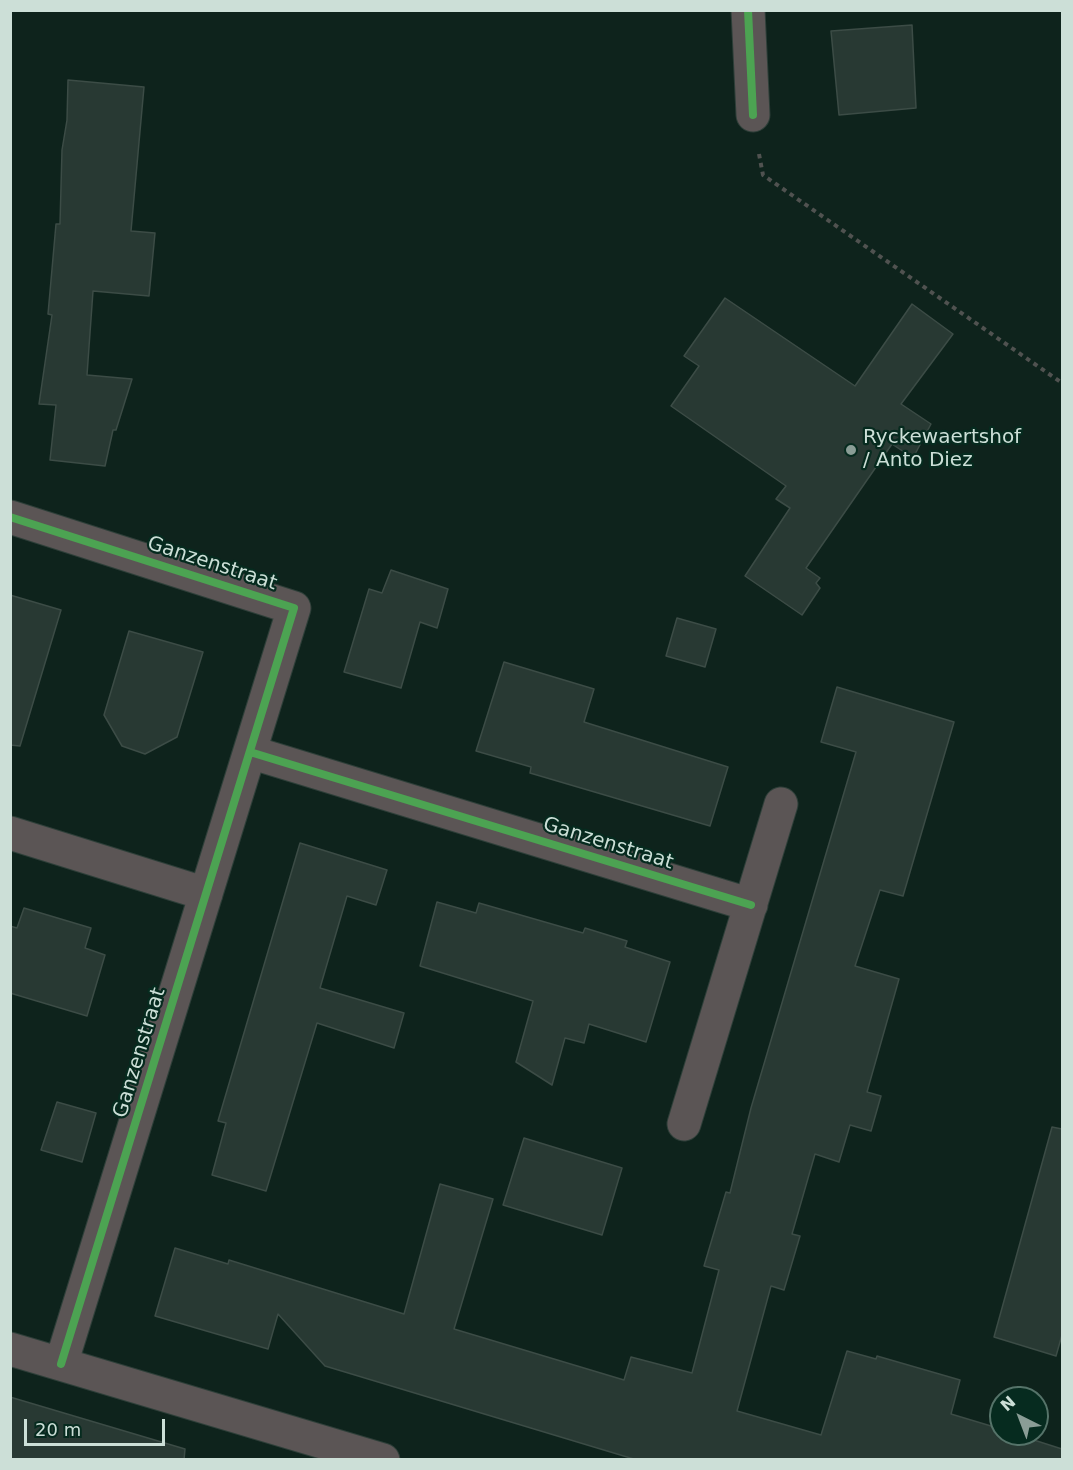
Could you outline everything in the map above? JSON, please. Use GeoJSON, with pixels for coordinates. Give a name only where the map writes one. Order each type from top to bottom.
{"type":"FeatureCollection","features":[{"type":"Feature","properties":{"kind":"street"},"geometry":{"type":"LineString","coordinates":[[748,10],[753,115]]}},
{"type":"Feature","properties":{"kind":"street","name":"Ganzenstraat"},"geometry":{"type":"LineString","coordinates":[[10,517],[294,608],[61,1364]]}},
{"type":"Feature","properties":{"kind":"street","name":"Ganzenstraat"},"geometry":{"type":"LineString","coordinates":[[249,752],[751,905]]}},
{"type":"Feature","properties":{"kind":"street"},"geometry":{"type":"LineString","coordinates":[[684,1124],[781,804]]}},
{"type":"Feature","properties":{"kind":"street"},"geometry":{"type":"LineString","coordinates":[[10,833],[206,894]]}},
{"type":"Feature","properties":{"kind":"street"},"geometry":{"type":"LineString","coordinates":[[10,1349],[383,1460]]}},
{"type":"Feature","properties":{"kind":"path"},"geometry":{"type":"LineString","coordinates":[[753,115],[763,175],[1062,383]]}},
{"type":"Feature","properties":{"kind":"building"},"geometry":{"type":"Polygon","coordinates":[[[912,25],[916,108],[839,115],[831,31],[912,25]]]}},
{"type":"Feature","properties":{"kind":"building"},"geometry":{"type":"Polygon","coordinates":[[[68,80],[144,87],[131,231],[155,233],[149,296],[93,291],[87,375],[132,379],[116,430],[113,430],[105,466],[50,460],[56,405],[39,404],[52,315],[48,314],[56,224],[60,224],[62,150],[67,120],[68,80]]]}},
{"type":"Feature","properties":{"kind":"building"},"geometry":{"type":"Polygon","coordinates":[[[725,298],[855,386],[912,304],[953,334],[901,404],[931,424],[913,458],[892,444],[806,568],[820,578],[816,583],[820,588],[802,615],[745,576],[790,508],[776,499],[786,486],[671,406],[699,366],[684,356],[725,298]]]}},
{"type":"Feature","properties":{"kind":"building"},"geometry":{"type":"Polygon","coordinates":[[[391,570],[448,589],[437,628],[420,622],[401,688],[344,672],[369,589],[382,593],[391,570]]]}},
{"type":"Feature","properties":{"kind":"building"},"geometry":{"type":"Polygon","coordinates":[[[10,595],[61,610],[20,746],[10,745],[10,595]]]}},
{"type":"Feature","properties":{"kind":"building"},"geometry":{"type":"Polygon","coordinates":[[[677,618],[716,629],[705,667],[666,656],[677,618]]]}},
{"type":"Feature","properties":{"kind":"building"},"geometry":{"type":"Polygon","coordinates":[[[129,631],[203,652],[177,737],[145,754],[122,746],[104,715],[129,631]]]}},
{"type":"Feature","properties":{"kind":"building"},"geometry":{"type":"Polygon","coordinates":[[[504,662],[594,689],[584,722],[728,767],[710,826],[530,773],[531,767],[476,751],[504,662]]]}},
{"type":"Feature","properties":{"kind":"building"},"geometry":{"type":"Polygon","coordinates":[[[837,687],[954,722],[903,896],[880,890],[855,966],[899,979],[867,1092],[881,1096],[871,1131],[850,1125],[839,1162],[815,1154],[792,1234],[800,1236],[784,1290],[771,1286],[737,1411],[821,1435],[847,1351],[876,1359],[877,1356],[960,1380],[951,1414],[989,1425],[989,1446],[1049,1445],[1062,1449],[1062,1460],[637,1460],[325,1366],[278,1314],[268,1349],[155,1316],[175,1248],[228,1264],[229,1260],[404,1314],[440,1184],[493,1199],[454,1329],[624,1380],[631,1357],[692,1373],[719,1270],[704,1266],[726,1192],[730,1193],[751,1108],[856,752],[821,742],[837,687]]]}},
{"type":"Feature","properties":{"kind":"building"},"geometry":{"type":"Polygon","coordinates":[[[300,843],[387,870],[376,905],[347,896],[320,988],[404,1013],[394,1048],[317,1023],[266,1191],[212,1175],[226,1123],[218,1121],[300,843]]]}},
{"type":"Feature","properties":{"kind":"building"},"geometry":{"type":"Polygon","coordinates":[[[437,902],[476,913],[479,903],[583,933],[585,928],[627,941],[625,947],[670,962],[646,1042],[589,1024],[584,1043],[565,1038],[552,1085],[516,1062],[533,1001],[420,966],[437,902]]]}},
{"type":"Feature","properties":{"kind":"building"},"geometry":{"type":"Polygon","coordinates":[[[24,908],[91,928],[85,948],[105,955],[87,1016],[10,993],[10,926],[17,928],[24,908]]]}},
{"type":"Feature","properties":{"kind":"building"},"geometry":{"type":"Polygon","coordinates":[[[57,1102],[96,1113],[82,1162],[41,1150],[57,1102]]]}},
{"type":"Feature","properties":{"kind":"building"},"geometry":{"type":"Polygon","coordinates":[[[1052,1127],[1062,1129],[1062,1335],[1056,1356],[994,1337],[1052,1127]]]}},
{"type":"Feature","properties":{"kind":"building"},"geometry":{"type":"Polygon","coordinates":[[[524,1138],[622,1168],[602,1235],[503,1205],[524,1138]]]}},
{"type":"Feature","properties":{"kind":"building"},"geometry":{"type":"Polygon","coordinates":[[[10,1397],[185,1449],[184,1460],[10,1460],[10,1397]]]}},
{"type":"Feature","properties":{"kind":"cycle path"},"geometry":{"type":"LineString","coordinates":[[748,10],[753,115]]}},
{"type":"Feature","properties":{"kind":"cycle path"},"geometry":{"type":"LineString","coordinates":[[10,517],[294,608],[61,1364]]}},
{"type":"Feature","properties":{"kind":"cycle path"},"geometry":{"type":"LineString","coordinates":[[250,752],[751,905]]}},
{"type":"Feature","properties":{"kind":"place","name":"Ryckewaertshof / Anto Diez"},"geometry":{"type":"Point","coordinates":[851,450]}}]}
